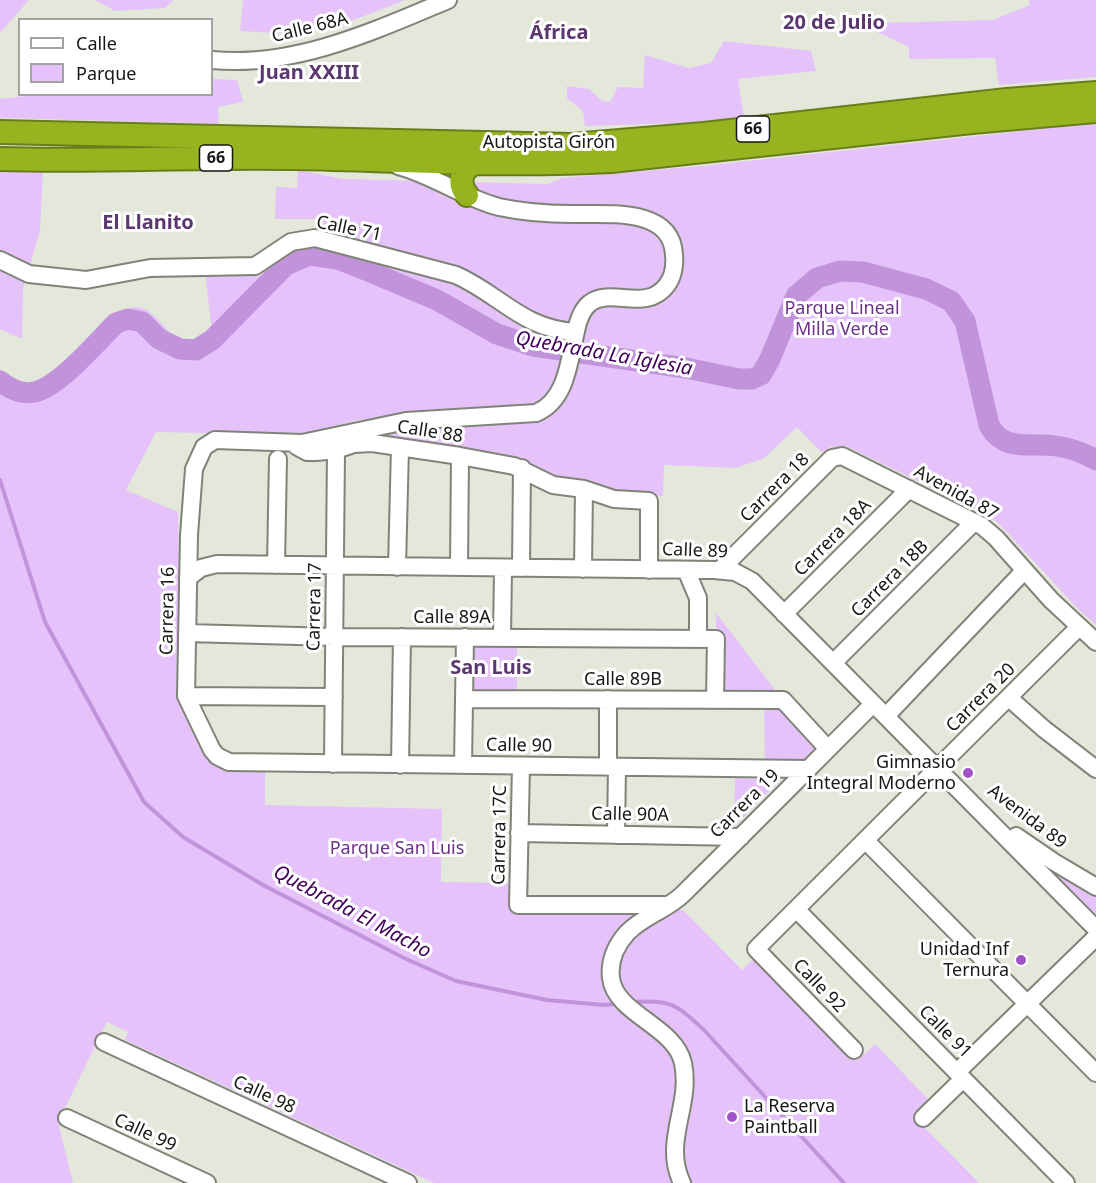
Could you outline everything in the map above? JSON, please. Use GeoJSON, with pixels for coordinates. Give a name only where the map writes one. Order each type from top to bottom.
{"type":"FeatureCollection","features":[{"type":"Feature","properties":{"kind":"highway","name":"Autopista Girón"},"geometry":{"type":"LineString","coordinates":[[0,132],[545,145],[621,142],[1007,100],[1096,93]]}},
{"type":"Feature","properties":{"kind":"highway","name":"Autopista Girón"},"geometry":{"type":"LineString","coordinates":[[0,159],[86,161],[266,158],[534,164],[611,161],[1096,111]]}},
{"type":"Feature","properties":{"kind":"highway"},"geometry":{"type":"LineString","coordinates":[[467,195],[462,186],[462,176],[467,168],[476,163]]}},
{"type":"Feature","properties":{"kind":"street","name":"Calle 68A"},"geometry":{"type":"LineString","coordinates":[[213,60],[264,59],[328,46],[448,0]]}},
{"type":"Feature","properties":{"kind":"street"},"geometry":{"type":"LineString","coordinates":[[410,142],[431,161],[448,182],[467,195]]}},
{"type":"Feature","properties":{"kind":"street"},"geometry":{"type":"LineString","coordinates":[[293,443],[323,439],[406,421],[536,413],[545,409],[558,396],[581,314],[590,303],[605,299],[648,298],[662,291],[668,283],[675,261],[674,249],[662,228],[643,218],[630,215],[570,214],[498,207],[418,172],[373,160]]}},
{"type":"Feature","properties":{"kind":"street","name":"Calle 71"},"geometry":{"type":"LineString","coordinates":[[0,260],[29,274],[86,280],[150,268],[255,266],[291,242],[315,238],[456,275],[472,282],[530,321],[575,337]]}},
{"type":"Feature","properties":{"kind":"street","name":"Calle 88"},"geometry":{"type":"LineString","coordinates":[[204,447],[215,440],[225,439],[293,443],[307,452],[336,450],[363,443],[400,447],[522,468],[554,485],[584,489],[614,499],[649,501],[649,570]]}},
{"type":"Feature","properties":{"kind":"street","name":"Carrera 16"},"geometry":{"type":"LineString","coordinates":[[204,447],[194,469],[189,535],[186,696],[212,750],[217,756],[229,762]]}},
{"type":"Feature","properties":{"kind":"street"},"geometry":{"type":"LineString","coordinates":[[397,567],[400,447]]}},
{"type":"Feature","properties":{"kind":"street","name":"Carrera 17"},"geometry":{"type":"LineString","coordinates":[[333,764],[336,450]]}},
{"type":"Feature","properties":{"kind":"street"},"geometry":{"type":"LineString","coordinates":[[459,567],[460,456]]}},
{"type":"Feature","properties":{"kind":"street","name":"Avenida 87"},"geometry":{"type":"LineString","coordinates":[[832,458],[842,456],[848,458],[974,522],[996,538],[1024,572],[1096,642]]}},
{"type":"Feature","properties":{"kind":"street","name":"Carrera 18"},"geometry":{"type":"LineString","coordinates":[[720,570],[832,458]]}},
{"type":"Feature","properties":{"kind":"street"},"geometry":{"type":"LineString","coordinates":[[276,565],[278,459]]}},
{"type":"Feature","properties":{"kind":"street"},"geometry":{"type":"LineString","coordinates":[[521,568],[522,468]]}},
{"type":"Feature","properties":{"kind":"street"},"geometry":{"type":"LineString","coordinates":[[583,569],[584,489]]}},
{"type":"Feature","properties":{"kind":"street","name":"Carrera 18A"},"geometry":{"type":"LineString","coordinates":[[784,614],[909,489]]}},
{"type":"Feature","properties":{"kind":"street","name":"Carrera 18B"},"geometry":{"type":"LineString","coordinates":[[833,663],[974,522]]}},
{"type":"Feature","properties":{"kind":"street"},"geometry":{"type":"LineString","coordinates":[[189,535],[198,554],[217,564]]}},
{"type":"Feature","properties":{"kind":"street","name":"Calle 89"},"geometry":{"type":"LineString","coordinates":[[188,578],[201,568],[217,564],[735,572],[746,577],[784,614],[1096,929]]}},
{"type":"Feature","properties":{"kind":"street"},"geometry":{"type":"LineString","coordinates":[[501,638],[502,568]]}},
{"type":"Feature","properties":{"kind":"street"},"geometry":{"type":"LineString","coordinates":[[686,570],[698,597],[698,639]]}},
{"type":"Feature","properties":{"kind":"street"},"geometry":{"type":"LineString","coordinates":[[886,716],[1024,572]]}},
{"type":"Feature","properties":{"kind":"street","name":"Carrera 20"},"geometry":{"type":"LineString","coordinates":[[756,949],[1079,627]]}},
{"type":"Feature","properties":{"kind":"street","name":"Calle 89A"},"geometry":{"type":"LineString","coordinates":[[187,633],[335,637],[716,639],[716,700]]}},
{"type":"Feature","properties":{"kind":"street"},"geometry":{"type":"LineString","coordinates":[[400,765],[402,637]]}},
{"type":"Feature","properties":{"kind":"street"},"geometry":{"type":"LineString","coordinates":[[463,765],[465,637]]}},
{"type":"Feature","properties":{"kind":"street"},"geometry":{"type":"LineString","coordinates":[[186,696],[334,697]]}},
{"type":"Feature","properties":{"kind":"street"},"geometry":{"type":"LineString","coordinates":[[1009,698],[1052,736],[1096,769]]}},
{"type":"Feature","properties":{"kind":"street","name":"Calle 89B"},"geometry":{"type":"LineString","coordinates":[[464,699],[783,700],[828,749]]}},
{"type":"Feature","properties":{"kind":"street"},"geometry":{"type":"LineString","coordinates":[[608,699],[616,835]]}},
{"type":"Feature","properties":{"kind":"street","name":"Carrera 19"},"geometry":{"type":"LineString","coordinates":[[627,933],[636,924],[681,896],[873,704]]}},
{"type":"Feature","properties":{"kind":"street","name":"Calle 90"},"geometry":{"type":"LineString","coordinates":[[229,762],[808,769]]}},
{"type":"Feature","properties":{"kind":"street","name":"Carrera 17C"},"geometry":{"type":"LineString","coordinates":[[521,766],[518,906],[611,905]]}},
{"type":"Feature","properties":{"kind":"street","name":"Avenida 89"},"geometry":{"type":"LineString","coordinates":[[966,796],[1023,842],[1096,887]]}},
{"type":"Feature","properties":{"kind":"street","name":"Calle 90A"},"geometry":{"type":"LineString","coordinates":[[519,833],[741,837]]}},
{"type":"Feature","properties":{"kind":"street"},"geometry":{"type":"LineString","coordinates":[[865,840],[1096,1073]]}},
{"type":"Feature","properties":{"kind":"street"},"geometry":{"type":"LineString","coordinates":[[611,905],[669,905]]}},
{"type":"Feature","properties":{"kind":"street"},"geometry":{"type":"LineString","coordinates":[[611,905],[623,916],[627,933],[617,947],[611,962],[613,988],[632,1009],[667,1038],[682,1059],[685,1091],[674,1143],[676,1168],[682,1183]]}},
{"type":"Feature","properties":{"kind":"street","name":"Calle 91"},"geometry":{"type":"LineString","coordinates":[[796,909],[1066,1183]]}},
{"type":"Feature","properties":{"kind":"street"},"geometry":{"type":"LineString","coordinates":[[923,1118],[1027,1004],[1096,938]]}},
{"type":"Feature","properties":{"kind":"street","name":"Calle 92"},"geometry":{"type":"LineString","coordinates":[[756,949],[854,1050]]}},
{"type":"Feature","properties":{"kind":"street","name":"Calle 98"},"geometry":{"type":"LineString","coordinates":[[104,1042],[374,1176],[408,1183]]}},
{"type":"Feature","properties":{"kind":"street","name":"Calle 99"},"geometry":{"type":"LineString","coordinates":[[67,1118],[207,1183]]}},
{"type":"Feature","properties":{"kind":"green space"},"geometry":{"type":"Polygon","coordinates":[[[0,0],[29,0],[0,33],[0,0]]]}},
{"type":"Feature","properties":{"kind":"green space"},"geometry":{"type":"Polygon","coordinates":[[[95,0],[174,0],[165,8],[115,11],[95,0]]]}},
{"type":"Feature","properties":{"kind":"green space"},"geometry":{"type":"Polygon","coordinates":[[[243,0],[405,0],[349,22],[290,34],[240,31],[243,0]]]}},
{"type":"Feature","properties":{"kind":"green space"},"geometry":{"type":"Polygon","coordinates":[[[1029,0],[1096,0],[1096,77],[999,85],[995,58],[909,59],[909,47],[877,32],[875,23],[993,20],[1030,5],[1029,0]]]}},
{"type":"Feature","properties":{"kind":"green space"},"geometry":{"type":"Polygon","coordinates":[[[724,41],[811,51],[816,71],[738,79],[744,117],[687,123],[585,126],[583,111],[567,98],[567,86],[589,89],[602,101],[610,102],[618,87],[643,88],[645,55],[689,68],[711,63],[724,41]]]}},
{"type":"Feature","properties":{"kind":"green space"},"geometry":{"type":"Polygon","coordinates":[[[213,79],[237,80],[243,102],[218,107],[219,124],[0,118],[0,99],[26,96],[213,96],[213,79]]]}},
{"type":"Feature","properties":{"kind":"green space"},"geometry":{"type":"Polygon","coordinates":[[[1096,123],[1096,625],[989,516],[846,446],[830,447],[822,453],[797,427],[763,459],[735,468],[664,465],[663,496],[619,494],[580,480],[366,436],[363,419],[295,435],[156,432],[126,490],[178,512],[181,701],[210,761],[221,767],[239,771],[265,772],[265,805],[442,809],[441,882],[514,883],[513,911],[683,910],[742,970],[757,956],[858,1060],[875,1044],[930,1101],[914,1117],[979,1183],[434,1183],[125,1040],[128,1032],[107,1022],[58,1122],[73,1183],[0,1183],[0,369],[16,382],[37,386],[56,374],[124,310],[135,307],[153,315],[182,341],[190,343],[203,339],[212,332],[205,271],[263,276],[289,249],[315,246],[315,219],[275,219],[276,187],[297,188],[298,170],[343,179],[548,184],[562,178],[702,166],[1096,123]]]}},
{"type":"Feature","properties":{"kind":"green space"},"geometry":{"type":"Polygon","coordinates":[[[0,170],[43,172],[40,231],[23,289],[22,339],[0,329],[0,170]]]}},
{"type":"Feature","properties":{"kind":"green space"},"geometry":{"type":"Polygon","coordinates":[[[716,613],[779,695],[716,696],[716,613]]]}},
{"type":"Feature","properties":{"kind":"green space"},"geometry":{"type":"Polygon","coordinates":[[[466,642],[517,642],[517,695],[465,694],[466,642]]]}},
{"type":"Feature","properties":{"kind":"green space"},"geometry":{"type":"Polygon","coordinates":[[[764,700],[783,700],[822,743],[800,766],[765,765],[764,700]]]}},
{"type":"Feature","properties":{"kind":"green space"},"geometry":{"type":"Polygon","coordinates":[[[735,778],[780,780],[734,827],[735,778]]]}},
{"type":"Feature","properties":{"kind":"green space"},"geometry":{"type":"Polygon","coordinates":[[[1050,869],[1096,895],[1096,917],[1050,869]]]}},
{"type":"Feature","properties":{"kind":"waterway","name":"Quebrada La Iglesia"},"geometry":{"type":"LineString","coordinates":[[0,381],[20,392],[29,393],[44,389],[77,363],[116,323],[128,319],[142,322],[159,339],[180,349],[196,350],[212,340],[286,265],[309,255],[338,259],[368,271],[437,300],[497,334],[533,346],[686,368],[739,379],[752,379],[761,375],[770,359],[796,296],[817,278],[840,271],[863,272],[926,289],[951,301],[965,321],[989,425],[1002,440],[1010,443],[1061,447],[1077,451],[1096,460]]}},
{"type":"Feature","properties":{"kind":"waterway","name":"Quebrada El Macho"},"geometry":{"type":"LineString","coordinates":[[0,480],[45,622],[144,802],[183,837],[263,885],[404,958],[456,981],[547,1000],[617,1004]]}},
{"type":"Feature","properties":{"kind":"waterway","name":"Quebrada El Macho"},"geometry":{"type":"LineString","coordinates":[[634,1002],[665,1003],[680,1009],[687,1015],[704,1030],[844,1183]]}},
{"type":"Feature","properties":{"kind":"place","name":"Gimnasio Integral Moderno"},"geometry":{"type":"Point","coordinates":[968,773]}},
{"type":"Feature","properties":{"kind":"place","name":"Unidad Inf Ternura"},"geometry":{"type":"Point","coordinates":[1021,960]}},
{"type":"Feature","properties":{"kind":"place","name":"La Reserva Paintball"},"geometry":{"type":"Point","coordinates":[732,1117]}},
{"type":"Feature","properties":{"kind":"district","name":"20 de Julio"},"geometry":{"type":"Point","coordinates":[834,23]}},
{"type":"Feature","properties":{"kind":"district","name":"África"},"geometry":{"type":"Point","coordinates":[559,33]}},
{"type":"Feature","properties":{"kind":"district","name":"Juan XXIII"},"geometry":{"type":"Point","coordinates":[309,73]}},
{"type":"Feature","properties":{"kind":"district","name":"El Llanito"},"geometry":{"type":"Point","coordinates":[148,223]}},
{"type":"Feature","properties":{"kind":"district","name":"San Luis"},"geometry":{"type":"Point","coordinates":[491,668]}},
{"type":"Feature","properties":{"kind":"park label","name":"Parque Lineal Milla Verde"},"geometry":{"type":"Point","coordinates":[842,319]}},
{"type":"Feature","properties":{"kind":"park label","name":"Parque San Luis"},"geometry":{"type":"Point","coordinates":[397,849]}}]}
